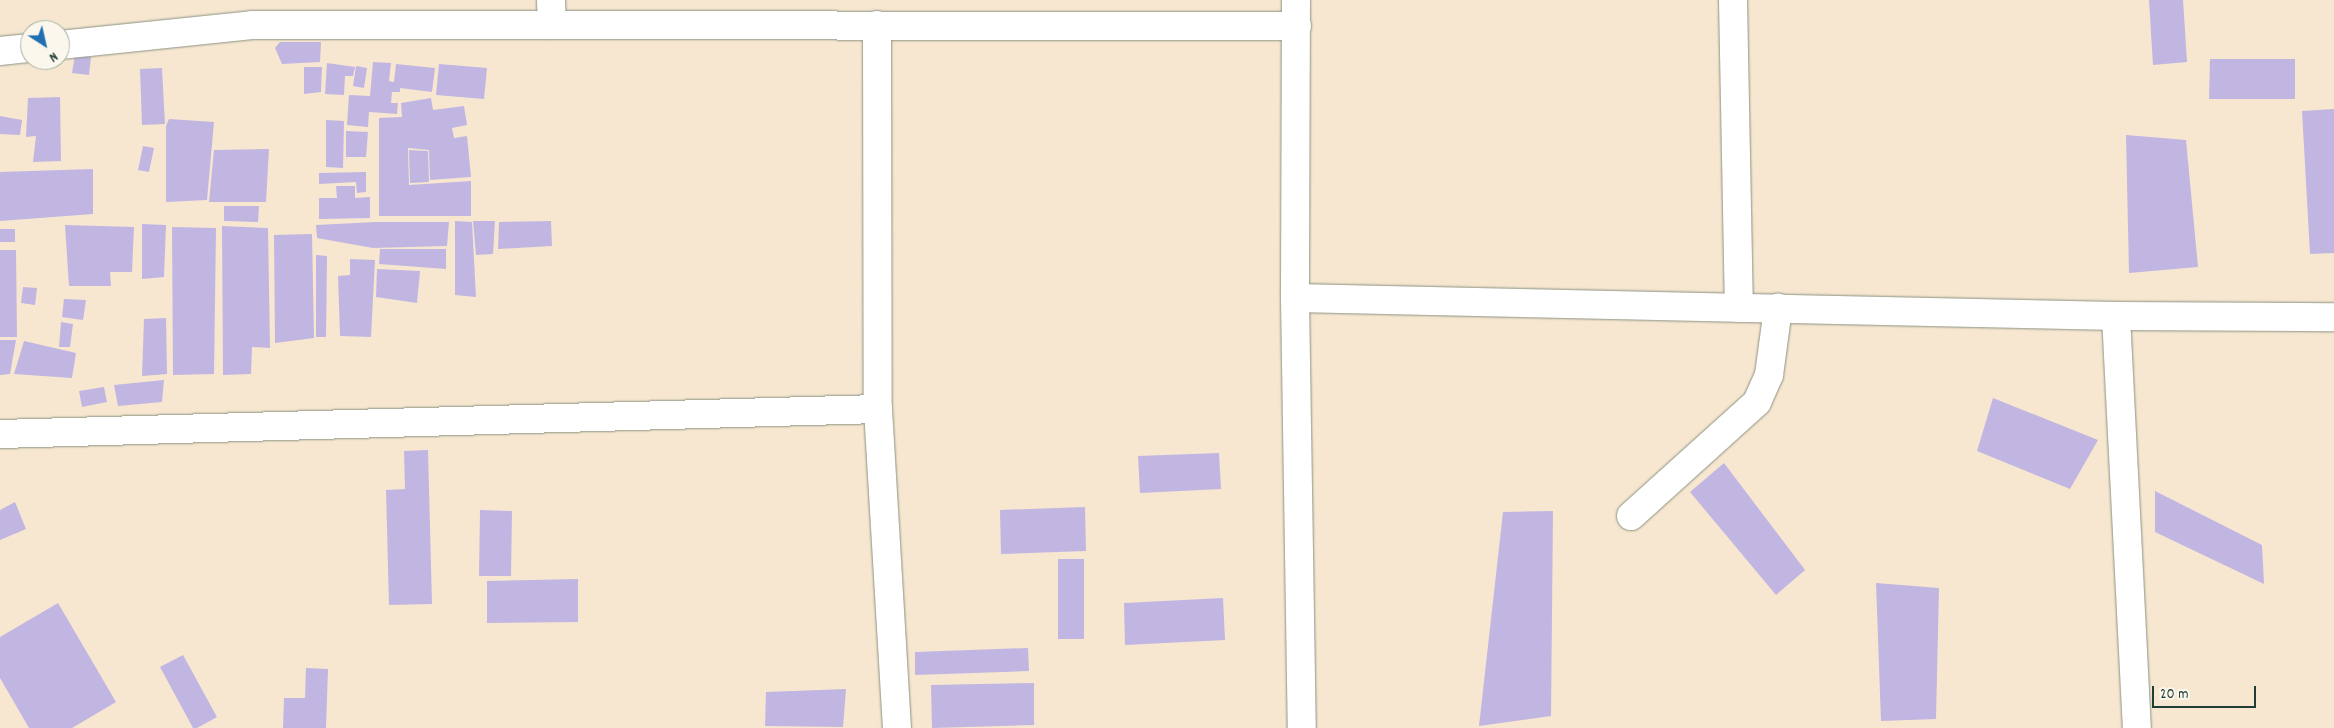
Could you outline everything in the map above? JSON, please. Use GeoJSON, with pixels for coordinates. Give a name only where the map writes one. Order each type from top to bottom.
{"type":"FeatureCollection","features":[{"type":"Feature","properties":{"kind":"street"},"geometry":{"type":"LineString","coordinates":[[1733,0],[1739,308]]}},
{"type":"Feature","properties":{"kind":"street"},"geometry":{"type":"LineString","coordinates":[[70,44],[252,26],[551,13],[877,25],[1296,13],[1295,298],[1302,728]]}},
{"type":"Feature","properties":{"kind":"street"},"geometry":{"type":"LineString","coordinates":[[877,25],[878,408],[897,728]]}},
{"type":"Feature","properties":{"kind":"street"},"geometry":{"type":"LineString","coordinates":[[0,51],[20,49]]}},
{"type":"Feature","properties":{"kind":"street"},"geometry":{"type":"LineString","coordinates":[[1295,298],[2116,316],[2334,317]]}},
{"type":"Feature","properties":{"kind":"street"},"geometry":{"type":"LineString","coordinates":[[1631,516],[1756,402],[1769,375],[1778,308]]}},
{"type":"Feature","properties":{"kind":"street"},"geometry":{"type":"LineString","coordinates":[[2116,316],[2137,728]]}},
{"type":"Feature","properties":{"kind":"street"},"geometry":{"type":"LineString","coordinates":[[0,434],[878,408]]}},
{"type":"Feature","properties":{"kind":"building"},"geometry":{"type":"Polygon","coordinates":[[[2149,0],[2183,0],[2187,62],[2153,65],[2149,0]]]}},
{"type":"Feature","properties":{"kind":"building"},"geometry":{"type":"Polygon","coordinates":[[[280,42],[321,42],[320,62],[282,64],[275,48],[280,42]]]}},
{"type":"Feature","properties":{"kind":"building"},"geometry":{"type":"Polygon","coordinates":[[[75,55],[91,57],[89,75],[72,73],[75,55]]]}},
{"type":"Feature","properties":{"kind":"building"},"geometry":{"type":"Polygon","coordinates":[[[2210,59],[2295,59],[2295,99],[2209,99],[2210,59]]]}},
{"type":"Feature","properties":{"kind":"building"},"geometry":{"type":"Polygon","coordinates":[[[373,62],[391,63],[389,81],[394,82],[396,64],[435,68],[432,92],[400,88],[400,92],[392,92],[391,103],[398,103],[397,114],[369,112],[368,127],[347,125],[349,95],[370,96],[373,62]]]}},
{"type":"Feature","properties":{"kind":"building"},"geometry":{"type":"Polygon","coordinates":[[[327,63],[355,67],[353,76],[345,76],[344,95],[325,94],[327,63]]]}},
{"type":"Feature","properties":{"kind":"building"},"geometry":{"type":"Polygon","coordinates":[[[439,64],[487,68],[484,99],[436,95],[439,64]]]}},
{"type":"Feature","properties":{"kind":"building"},"geometry":{"type":"Polygon","coordinates":[[[356,66],[367,68],[364,88],[353,86],[356,66]]]}},
{"type":"Feature","properties":{"kind":"building"},"geometry":{"type":"Polygon","coordinates":[[[304,67],[322,67],[321,92],[304,94],[304,67]]]}},
{"type":"Feature","properties":{"kind":"building"},"geometry":{"type":"Polygon","coordinates":[[[162,68],[165,124],[142,125],[140,69],[162,68]]]}},
{"type":"Feature","properties":{"kind":"building"},"geometry":{"type":"Polygon","coordinates":[[[60,97],[61,161],[33,162],[36,136],[26,137],[28,98],[60,97]]]}},
{"type":"Feature","properties":{"kind":"building"},"geometry":{"type":"Polygon","coordinates":[[[431,98],[433,110],[464,106],[467,125],[452,128],[454,138],[467,136],[471,177],[430,180],[429,150],[408,148],[409,185],[471,181],[471,216],[379,216],[379,118],[402,117],[401,103],[431,98]]]}},
{"type":"Feature","properties":{"kind":"building"},"geometry":{"type":"Polygon","coordinates":[[[2334,109],[2334,253],[2310,254],[2302,111],[2334,109]]]}},
{"type":"Feature","properties":{"kind":"building"},"geometry":{"type":"Polygon","coordinates":[[[0,116],[22,120],[20,135],[0,134],[0,116]]]}},
{"type":"Feature","properties":{"kind":"building"},"geometry":{"type":"Polygon","coordinates":[[[169,119],[214,122],[207,200],[166,202],[166,126],[169,119]]]}},
{"type":"Feature","properties":{"kind":"building"},"geometry":{"type":"Polygon","coordinates":[[[326,120],[344,121],[343,168],[326,167],[326,120]]]}},
{"type":"Feature","properties":{"kind":"building"},"geometry":{"type":"Polygon","coordinates":[[[346,131],[368,132],[366,157],[346,157],[346,131]]]}},
{"type":"Feature","properties":{"kind":"building"},"geometry":{"type":"Polygon","coordinates":[[[2126,135],[2186,140],[2198,267],[2129,273],[2126,135]]]}},
{"type":"Feature","properties":{"kind":"building"},"geometry":{"type":"Polygon","coordinates":[[[143,146],[154,148],[149,172],[138,170],[143,146]]]}},
{"type":"Feature","properties":{"kind":"building"},"geometry":{"type":"Polygon","coordinates":[[[269,149],[266,202],[209,202],[214,150],[269,149]]]}},
{"type":"Feature","properties":{"kind":"building"},"geometry":{"type":"Polygon","coordinates":[[[409,150],[428,151],[429,182],[410,183],[409,150]]]}},
{"type":"Feature","properties":{"kind":"building"},"geometry":{"type":"Polygon","coordinates":[[[93,169],[93,214],[0,221],[0,172],[93,169]]]}},
{"type":"Feature","properties":{"kind":"building"},"geometry":{"type":"Polygon","coordinates":[[[366,172],[366,192],[357,193],[356,182],[319,184],[319,173],[366,172]]]}},
{"type":"Feature","properties":{"kind":"building"},"geometry":{"type":"Polygon","coordinates":[[[336,186],[355,186],[355,198],[370,197],[370,218],[319,219],[319,198],[337,198],[336,186]]]}},
{"type":"Feature","properties":{"kind":"building"},"geometry":{"type":"Polygon","coordinates":[[[224,206],[259,206],[258,222],[224,221],[224,206]]]}},
{"type":"Feature","properties":{"kind":"building"},"geometry":{"type":"Polygon","coordinates":[[[455,221],[472,222],[476,297],[455,295],[455,221]]]}},
{"type":"Feature","properties":{"kind":"building"},"geometry":{"type":"Polygon","coordinates":[[[473,221],[495,221],[493,254],[476,255],[473,221]]]}},
{"type":"Feature","properties":{"kind":"building"},"geometry":{"type":"Polygon","coordinates":[[[551,221],[552,246],[498,249],[499,222],[551,221]]]}},
{"type":"Feature","properties":{"kind":"building"},"geometry":{"type":"Polygon","coordinates":[[[375,222],[449,222],[447,246],[373,248],[317,238],[316,225],[375,222]]]}},
{"type":"Feature","properties":{"kind":"building"},"geometry":{"type":"Polygon","coordinates":[[[142,224],[166,225],[164,277],[142,279],[142,224]]]}},
{"type":"Feature","properties":{"kind":"building"},"geometry":{"type":"Polygon","coordinates":[[[65,225],[134,227],[132,272],[110,272],[111,286],[69,286],[65,225]]]}},
{"type":"Feature","properties":{"kind":"building"},"geometry":{"type":"Polygon","coordinates":[[[222,226],[268,228],[270,348],[252,347],[251,374],[223,375],[222,226]]]}},
{"type":"Feature","properties":{"kind":"building"},"geometry":{"type":"Polygon","coordinates":[[[172,227],[216,228],[214,374],[173,375],[172,227]]]}},
{"type":"Feature","properties":{"kind":"building"},"geometry":{"type":"Polygon","coordinates":[[[0,229],[15,229],[15,242],[0,242],[0,229]]]}},
{"type":"Feature","properties":{"kind":"building"},"geometry":{"type":"Polygon","coordinates":[[[312,234],[314,338],[275,343],[274,235],[312,234]]]}},
{"type":"Feature","properties":{"kind":"building"},"geometry":{"type":"Polygon","coordinates":[[[380,249],[446,249],[446,269],[379,264],[380,249]]]}},
{"type":"Feature","properties":{"kind":"building"},"geometry":{"type":"Polygon","coordinates":[[[0,250],[16,250],[17,337],[0,337],[0,250]]]}},
{"type":"Feature","properties":{"kind":"building"},"geometry":{"type":"Polygon","coordinates":[[[316,255],[327,256],[326,337],[316,337],[316,255]]]}},
{"type":"Feature","properties":{"kind":"building"},"geometry":{"type":"Polygon","coordinates":[[[350,259],[375,260],[371,337],[340,336],[338,276],[350,275],[350,259]]]}},
{"type":"Feature","properties":{"kind":"building"},"geometry":{"type":"Polygon","coordinates":[[[377,269],[420,271],[417,303],[376,297],[377,269]]]}},
{"type":"Feature","properties":{"kind":"building"},"geometry":{"type":"Polygon","coordinates":[[[23,287],[37,288],[35,305],[21,303],[23,287]]]}},
{"type":"Feature","properties":{"kind":"building"},"geometry":{"type":"Polygon","coordinates":[[[64,299],[86,300],[83,320],[62,317],[64,299]]]}},
{"type":"Feature","properties":{"kind":"building"},"geometry":{"type":"Polygon","coordinates":[[[166,318],[167,374],[142,376],[144,319],[166,318]]]}},
{"type":"Feature","properties":{"kind":"building"},"geometry":{"type":"Polygon","coordinates":[[[61,322],[73,324],[70,347],[59,347],[61,322]]]}},
{"type":"Feature","properties":{"kind":"building"},"geometry":{"type":"Polygon","coordinates":[[[0,340],[16,340],[10,374],[0,375],[0,340]]]}},
{"type":"Feature","properties":{"kind":"building"},"geometry":{"type":"Polygon","coordinates":[[[24,341],[76,353],[72,378],[14,374],[24,341]]]}},
{"type":"Feature","properties":{"kind":"building"},"geometry":{"type":"Polygon","coordinates":[[[164,380],[162,402],[118,406],[114,385],[164,380]]]}},
{"type":"Feature","properties":{"kind":"building"},"geometry":{"type":"Polygon","coordinates":[[[104,387],[107,402],[82,407],[79,391],[104,387]]]}},
{"type":"Feature","properties":{"kind":"building"},"geometry":{"type":"Polygon","coordinates":[[[1993,398],[2098,440],[2070,489],[1977,451],[1993,398]]]}},
{"type":"Feature","properties":{"kind":"building"},"geometry":{"type":"Polygon","coordinates":[[[428,450],[432,604],[389,605],[386,490],[405,489],[404,451],[428,450]]]}},
{"type":"Feature","properties":{"kind":"building"},"geometry":{"type":"Polygon","coordinates":[[[1219,453],[1221,489],[1140,493],[1138,456],[1219,453]]]}},
{"type":"Feature","properties":{"kind":"building"},"geometry":{"type":"Polygon","coordinates":[[[1724,463],[1805,570],[1776,595],[1690,492],[1724,463]]]}},
{"type":"Feature","properties":{"kind":"building"},"geometry":{"type":"Polygon","coordinates":[[[2155,491],[2262,545],[2264,584],[2155,532],[2155,491]]]}},
{"type":"Feature","properties":{"kind":"building"},"geometry":{"type":"Polygon","coordinates":[[[15,502],[26,529],[0,540],[0,510],[15,502]]]}},
{"type":"Feature","properties":{"kind":"building"},"geometry":{"type":"Polygon","coordinates":[[[1085,507],[1086,551],[1001,554],[1000,510],[1085,507]]]}},
{"type":"Feature","properties":{"kind":"building"},"geometry":{"type":"Polygon","coordinates":[[[480,510],[512,511],[511,576],[479,576],[480,510]]]}},
{"type":"Feature","properties":{"kind":"building"},"geometry":{"type":"Polygon","coordinates":[[[1553,511],[1551,716],[1479,726],[1503,512],[1553,511]]]}},
{"type":"Feature","properties":{"kind":"building"},"geometry":{"type":"Polygon","coordinates":[[[1058,559],[1084,559],[1084,639],[1058,639],[1058,559]]]}},
{"type":"Feature","properties":{"kind":"building"},"geometry":{"type":"Polygon","coordinates":[[[578,579],[578,622],[487,623],[487,581],[578,579]]]}},
{"type":"Feature","properties":{"kind":"building"},"geometry":{"type":"Polygon","coordinates":[[[1876,583],[1939,588],[1936,719],[1881,721],[1876,583]]]}},
{"type":"Feature","properties":{"kind":"building"},"geometry":{"type":"Polygon","coordinates":[[[1223,598],[1225,640],[1125,645],[1124,603],[1223,598]]]}},
{"type":"Feature","properties":{"kind":"building"},"geometry":{"type":"Polygon","coordinates":[[[58,603],[116,702],[72,728],[29,728],[0,678],[0,637],[58,603]]]}},
{"type":"Feature","properties":{"kind":"building"},"geometry":{"type":"Polygon","coordinates":[[[1028,648],[1029,671],[915,675],[915,652],[1028,648]]]}},
{"type":"Feature","properties":{"kind":"building"},"geometry":{"type":"Polygon","coordinates":[[[183,655],[217,717],[197,728],[193,728],[160,667],[183,655]]]}},
{"type":"Feature","properties":{"kind":"building"},"geometry":{"type":"Polygon","coordinates":[[[306,668],[328,669],[326,728],[283,728],[284,698],[305,698],[306,668]]]}},
{"type":"Feature","properties":{"kind":"building"},"geometry":{"type":"Polygon","coordinates":[[[1034,683],[1034,725],[932,728],[931,685],[1034,683]]]}},
{"type":"Feature","properties":{"kind":"building"},"geometry":{"type":"Polygon","coordinates":[[[846,689],[843,727],[765,726],[766,692],[846,689]]]}}]}
